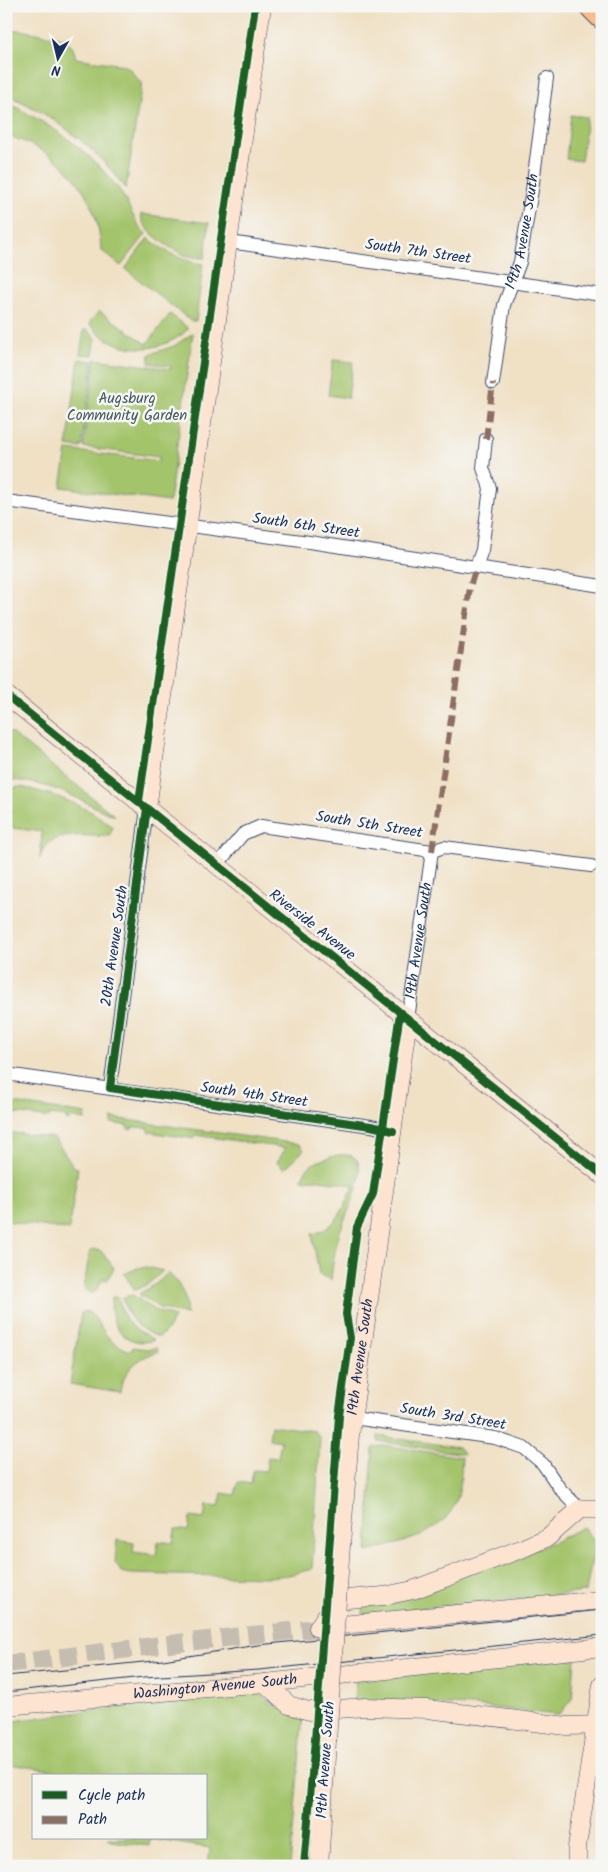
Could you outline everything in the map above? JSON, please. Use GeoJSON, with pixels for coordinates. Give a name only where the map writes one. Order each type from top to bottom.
{"type":"FeatureCollection","features":[{"type":"Feature","properties":{"kind":"highway"},"geometry":{"type":"LineString","coordinates":[[590,6],[602,18]]}},
{"type":"Feature","properties":{"kind":"street","name":"20th Avenue South"},"geometry":{"type":"LineString","coordinates":[[110,1088],[147,808],[262,6]]}},
{"type":"Feature","properties":{"kind":"street","name":"19th Avenue South"},"geometry":{"type":"LineString","coordinates":[[493,383],[504,305],[522,254],[547,78]]}},
{"type":"Feature","properties":{"kind":"street","name":"South 7th Street"},"geometry":{"type":"LineString","coordinates":[[229,242],[602,295]]}},
{"type":"Feature","properties":{"kind":"street"},"geometry":{"type":"LineString","coordinates":[[476,567],[482,550],[490,488],[483,468],[486,439]]}},
{"type":"Feature","properties":{"kind":"street","name":"South 6th Street"},"geometry":{"type":"LineString","coordinates":[[6,501],[602,586]]}},
{"type":"Feature","properties":{"kind":"street","name":"Riverside Avenue"},"geometry":{"type":"LineString","coordinates":[[6,695],[602,1175]]}},
{"type":"Feature","properties":{"kind":"street","name":"South 5th Street"},"geometry":{"type":"LineString","coordinates":[[216,866],[244,834],[261,826],[432,851],[444,847],[591,866]]}},
{"type":"Feature","properties":{"kind":"street","name":"19th Avenue South"},"geometry":{"type":"LineString","coordinates":[[319,1866],[341,1545],[353,1418],[432,851]]}},
{"type":"Feature","properties":{"kind":"street","name":"South 4th Street"},"geometry":{"type":"LineString","coordinates":[[6,1074],[371,1126],[393,1131]]}},
{"type":"Feature","properties":{"kind":"street","name":"South 3rd Street"},"geometry":{"type":"LineString","coordinates":[[353,1418],[495,1438],[524,1448],[543,1464],[560,1488],[580,1509]]}},
{"type":"Feature","properties":{"kind":"street"},"geometry":{"type":"LineString","coordinates":[[602,1509],[580,1509],[548,1537],[413,1590],[384,1596],[347,1599],[331,1608],[318,1628],[602,1600]]}},
{"type":"Feature","properties":{"kind":"street","name":"Washington Avenue South"},"geometry":{"type":"LineString","coordinates":[[6,1706],[265,1683],[602,1647]]}},
{"type":"Feature","properties":{"kind":"street"},"geometry":{"type":"LineString","coordinates":[[265,1683],[289,1705],[308,1711],[366,1707],[427,1709],[566,1726],[599,1725]]}},
{"type":"Feature","properties":{"kind":"street"},"geometry":{"type":"LineString","coordinates":[[577,1866],[577,1847],[599,1725],[602,1685]]}},
{"type":"Feature","properties":{"kind":"green space"},"geometry":{"type":"Polygon","coordinates":[[[19,30],[64,38],[73,48],[76,58],[124,65],[142,82],[126,188],[89,147],[63,126],[21,101],[6,95],[6,34],[19,30]]]}},
{"type":"Feature","properties":{"kind":"green space"},"geometry":{"type":"Polygon","coordinates":[[[6,102],[38,119],[81,149],[118,188],[138,224],[146,234],[121,266],[101,250],[99,230],[93,210],[85,193],[73,177],[60,163],[44,151],[26,142],[6,136],[6,102]]]}},
{"type":"Feature","properties":{"kind":"green space"},"geometry":{"type":"Polygon","coordinates":[[[571,115],[587,117],[581,161],[566,159],[571,115]]]}},
{"type":"Feature","properties":{"kind":"green space"},"geometry":{"type":"Polygon","coordinates":[[[141,214],[209,223],[205,258],[185,255],[172,249],[151,233],[142,220],[141,214]]]}},
{"type":"Feature","properties":{"kind":"green space"},"geometry":{"type":"Polygon","coordinates":[[[148,238],[174,255],[188,261],[203,264],[196,321],[191,321],[125,269],[148,238]]]}},
{"type":"Feature","properties":{"kind":"green space"},"geometry":{"type":"Polygon","coordinates":[[[99,311],[147,344],[170,314],[188,328],[180,336],[162,345],[140,348],[128,347],[106,339],[89,323],[99,311]]]}},
{"type":"Feature","properties":{"kind":"green space"},"geometry":{"type":"Polygon","coordinates":[[[84,330],[87,330],[96,338],[93,355],[80,354],[84,330]]]}},
{"type":"Feature","properties":{"kind":"green space","name":"Augsburg Community Garden"},"geometry":{"type":"Polygon","coordinates":[[[193,333],[169,502],[61,487],[67,450],[159,461],[159,457],[83,447],[95,359],[171,369],[171,366],[149,363],[150,354],[174,346],[193,333]]]}},
{"type":"Feature","properties":{"kind":"green space"},"geometry":{"type":"Polygon","coordinates":[[[79,359],[93,361],[81,448],[67,446],[79,359]]]}},
{"type":"Feature","properties":{"kind":"green space"},"geometry":{"type":"Polygon","coordinates":[[[333,360],[353,362],[348,398],[328,395],[333,360]]]}},
{"type":"Feature","properties":{"kind":"green space"},"geometry":{"type":"Polygon","coordinates":[[[10,732],[115,816],[54,788],[30,782],[6,780],[6,736],[10,732]]]}},
{"type":"Feature","properties":{"kind":"green space"},"geometry":{"type":"Polygon","coordinates":[[[21,787],[69,801],[93,813],[113,827],[109,836],[74,836],[56,839],[44,848],[40,859],[42,832],[6,827],[6,788],[21,787]]]}},
{"type":"Feature","properties":{"kind":"green space"},"geometry":{"type":"Polygon","coordinates":[[[6,1102],[86,1114],[85,1120],[70,1117],[69,1121],[66,1120],[66,1117],[49,1115],[49,1118],[6,1112],[6,1102]]]}},
{"type":"Feature","properties":{"kind":"green space"},"geometry":{"type":"Polygon","coordinates":[[[112,1118],[299,1144],[304,1150],[284,1169],[277,1162],[286,1148],[195,1135],[194,1139],[149,1132],[149,1128],[132,1127],[132,1130],[128,1129],[128,1126],[111,1123],[112,1118]]]}},
{"type":"Feature","properties":{"kind":"green space"},"geometry":{"type":"Polygon","coordinates":[[[6,1132],[54,1138],[74,1167],[78,1168],[69,1230],[6,1221],[6,1132]]]}},
{"type":"Feature","properties":{"kind":"green space"},"geometry":{"type":"Polygon","coordinates":[[[338,1155],[357,1159],[360,1170],[357,1188],[339,1235],[331,1280],[319,1274],[312,1234],[321,1232],[334,1222],[339,1216],[354,1185],[313,1179],[302,1180],[306,1169],[321,1160],[338,1155]]]}},
{"type":"Feature","properties":{"kind":"green space"},"geometry":{"type":"Polygon","coordinates":[[[93,1249],[101,1251],[114,1268],[107,1280],[103,1279],[95,1292],[89,1293],[84,1288],[89,1255],[93,1249]]]}},
{"type":"Feature","properties":{"kind":"green space"},"geometry":{"type":"Polygon","coordinates":[[[147,1267],[163,1271],[148,1284],[135,1290],[124,1274],[138,1268],[147,1267]]]}},
{"type":"Feature","properties":{"kind":"green space"},"geometry":{"type":"Polygon","coordinates":[[[168,1273],[183,1292],[186,1303],[186,1315],[159,1308],[139,1294],[157,1283],[168,1273]]]}},
{"type":"Feature","properties":{"kind":"green space"},"geometry":{"type":"Polygon","coordinates":[[[133,1295],[154,1310],[174,1317],[169,1328],[160,1337],[140,1327],[127,1311],[123,1297],[133,1295]]]}},
{"type":"Feature","properties":{"kind":"green space"},"geometry":{"type":"Polygon","coordinates":[[[112,1297],[119,1297],[123,1313],[130,1324],[154,1340],[134,1341],[120,1332],[112,1316],[112,1297]]]}},
{"type":"Feature","properties":{"kind":"green space"},"geometry":{"type":"Polygon","coordinates":[[[86,1311],[93,1316],[110,1339],[120,1346],[131,1351],[133,1347],[157,1348],[158,1352],[144,1357],[128,1371],[120,1392],[70,1384],[81,1313],[86,1311]]]}},
{"type":"Feature","properties":{"kind":"green space"},"geometry":{"type":"Polygon","coordinates":[[[271,1425],[314,1431],[320,1438],[312,1569],[289,1575],[269,1577],[131,1574],[121,1572],[115,1562],[117,1540],[134,1543],[133,1552],[156,1555],[158,1541],[173,1543],[175,1529],[188,1531],[190,1517],[204,1519],[206,1505],[219,1507],[222,1493],[235,1495],[238,1482],[251,1484],[253,1470],[266,1471],[268,1457],[278,1458],[281,1441],[269,1439],[271,1425]]]}},
{"type":"Feature","properties":{"kind":"green space"},"geometry":{"type":"Polygon","coordinates":[[[378,1436],[458,1447],[464,1454],[378,1441],[378,1436]]]}},
{"type":"Feature","properties":{"kind":"green space"},"geometry":{"type":"Polygon","coordinates":[[[382,1445],[462,1457],[460,1487],[452,1509],[444,1520],[433,1529],[408,1540],[367,1552],[373,1448],[382,1445]]]}},
{"type":"Feature","properties":{"kind":"green space"},"geometry":{"type":"Polygon","coordinates":[[[583,1527],[595,1542],[586,1592],[363,1614],[364,1602],[554,1542],[583,1527]]]}},
{"type":"Feature","properties":{"kind":"green space"},"geometry":{"type":"Polygon","coordinates":[[[575,1658],[572,1699],[558,1715],[474,1706],[354,1702],[356,1680],[575,1658]]]}},
{"type":"Feature","properties":{"kind":"green space"},"geometry":{"type":"Polygon","coordinates":[[[236,1691],[262,1695],[274,1705],[303,1715],[290,1866],[208,1866],[210,1848],[157,1840],[208,1840],[208,1774],[58,1774],[56,1771],[8,1764],[9,1761],[6,1761],[9,1730],[14,1721],[236,1691]]]}},
{"type":"Feature","properties":{"kind":"green space"},"geometry":{"type":"Polygon","coordinates":[[[109,1840],[150,1840],[149,1846],[109,1840]]]}},
{"type":"Feature","properties":{"kind":"tunnel"},"geometry":{"type":"LineString","coordinates":[[6,1664],[318,1628]]}},
{"type":"Feature","properties":{"kind":"tram line"},"geometry":{"type":"LineString","coordinates":[[6,1676],[163,1660],[258,1645],[602,1610]]}},
{"type":"Feature","properties":{"kind":"tram line"},"geometry":{"type":"LineString","coordinates":[[6,1692],[144,1677],[259,1670],[602,1635]]}},
{"type":"Feature","properties":{"kind":"marked path"},"geometry":{"type":"LineString","coordinates":[[486,439],[493,383]]}},
{"type":"Feature","properties":{"kind":"marked path"},"geometry":{"type":"LineString","coordinates":[[432,851],[470,587],[476,567]]}},
{"type":"Feature","properties":{"kind":"cycle path"},"geometry":{"type":"LineString","coordinates":[[139,801],[255,6]]}},
{"type":"Feature","properties":{"kind":"cycle path"},"geometry":{"type":"LineString","coordinates":[[6,695],[602,1175]]}},
{"type":"Feature","properties":{"kind":"cycle path"},"geometry":{"type":"LineString","coordinates":[[147,808],[110,1088],[371,1126],[393,1131]]}},
{"type":"Feature","properties":{"kind":"cycle path"},"geometry":{"type":"LineString","coordinates":[[304,1866],[339,1416],[350,1338],[346,1314],[357,1227],[373,1194],[400,1013]]}}]}
